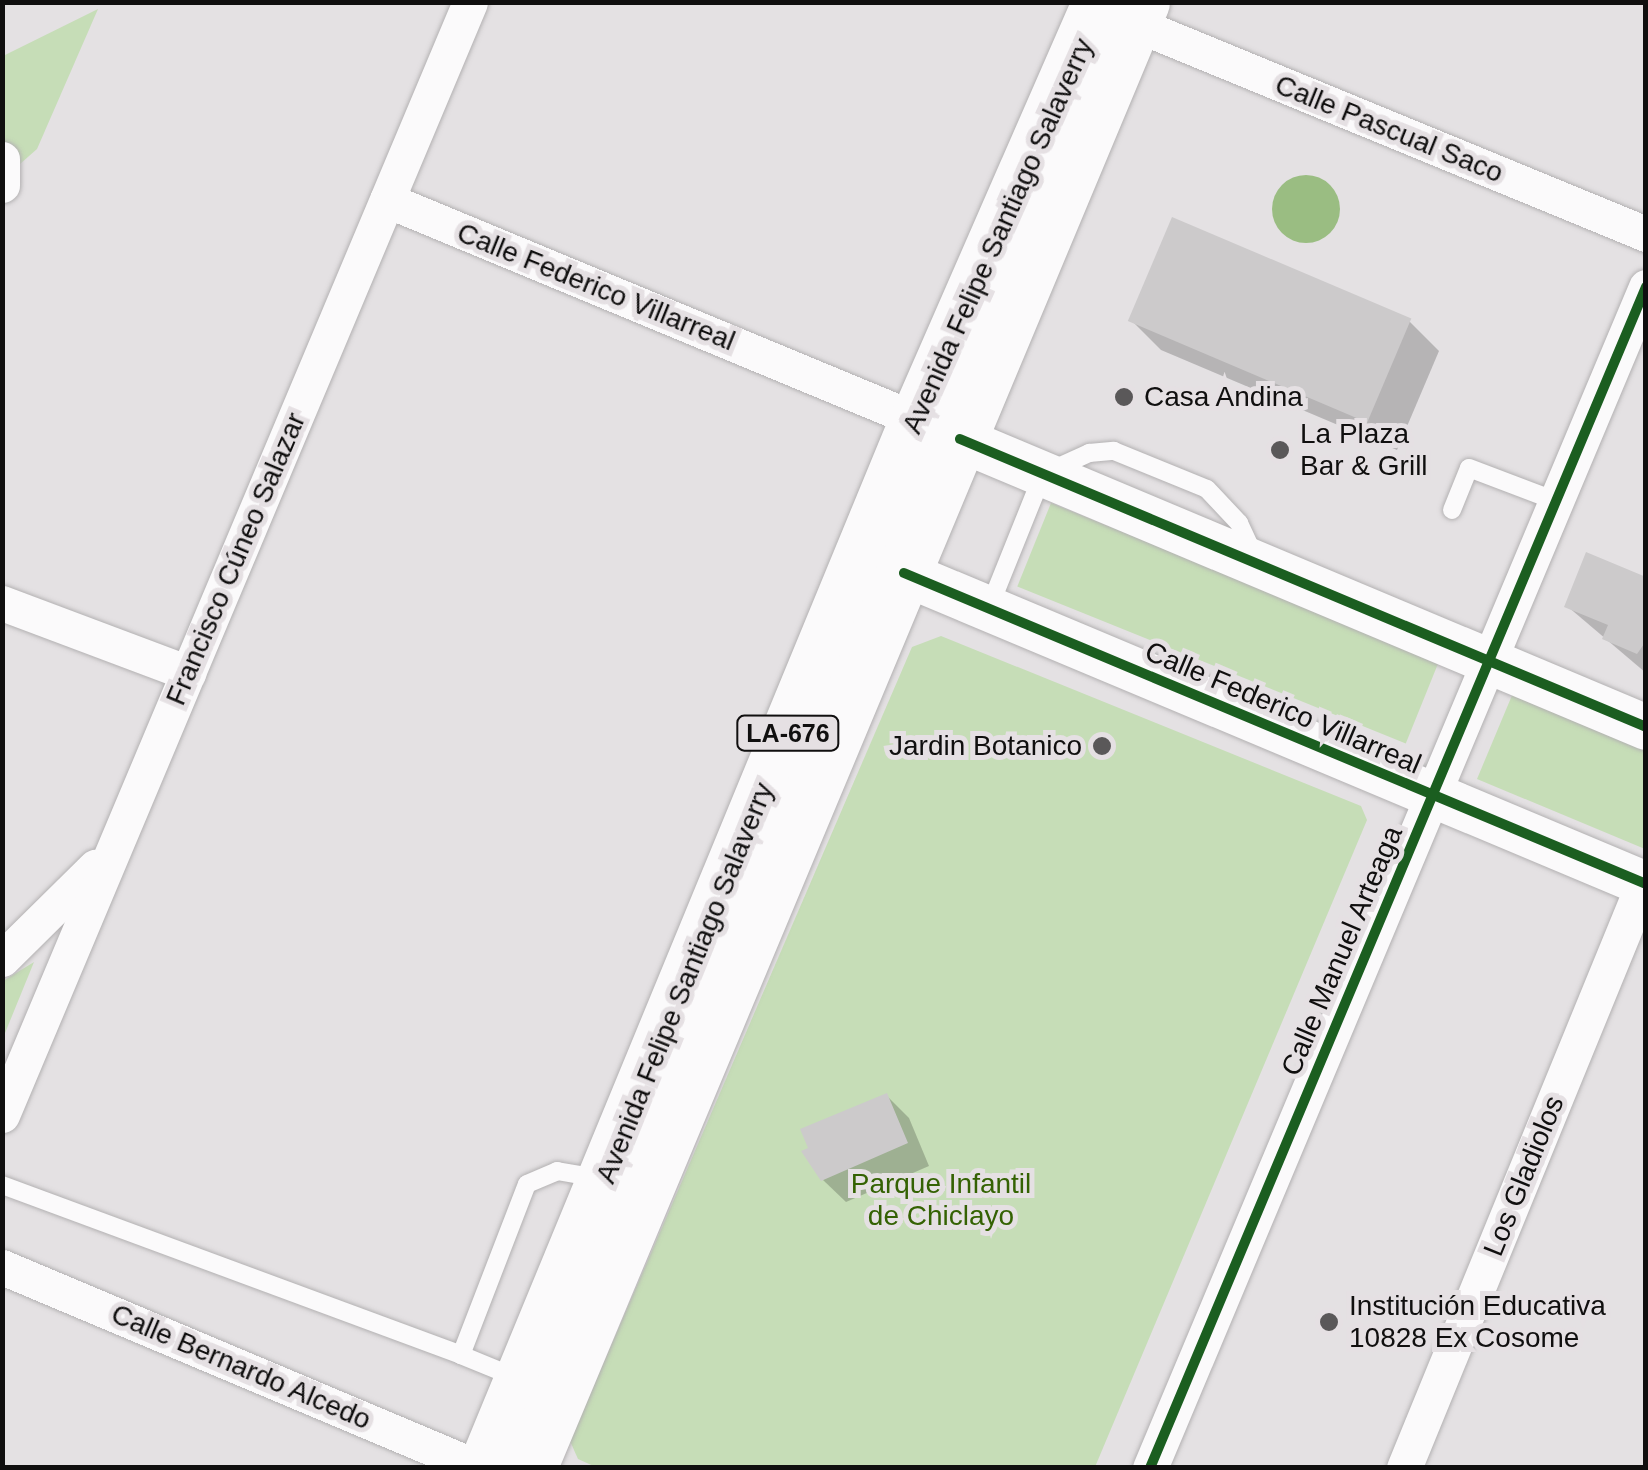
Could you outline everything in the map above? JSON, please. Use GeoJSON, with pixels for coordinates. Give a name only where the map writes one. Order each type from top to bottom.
{"type":"FeatureCollection","features":[{"type":"Feature","properties":{"kind":"main road","name":"Avenida Felipe Santiago Salaverry"},"geometry":{"type":"LineString","coordinates":[[482,1468],[604,1178],[1125,10]]}},
{"type":"Feature","properties":{"kind":"main road","name":"Avenida Felipe Santiago Salaverry"},"geometry":{"type":"LineString","coordinates":[[529,1468],[904,573],[938,430]]}},
{"type":"Feature","properties":{"kind":"street","name":"Francisco Cúneo Salazar"},"geometry":{"type":"LineString","coordinates":[[2,1115],[470,2]]}},
{"type":"Feature","properties":{"kind":"street","name":"Calle Pascual Saco"},"geometry":{"type":"LineString","coordinates":[[1125,10],[1646,234]]}},
{"type":"Feature","properties":{"kind":"street"},"geometry":{"type":"LineString","coordinates":[[2,159],[2,185]]}},
{"type":"Feature","properties":{"kind":"street","name":"Calle Federico Villarreal"},"geometry":{"type":"LineString","coordinates":[[387,200],[1646,727]]}},
{"type":"Feature","properties":{"kind":"street","name":"Calle Manuel Arteaga"},"geometry":{"type":"LineString","coordinates":[[1150,1468],[1646,286]]}},
{"type":"Feature","properties":{"kind":"street","name":"Calle Federico Villarreal"},"geometry":{"type":"LineString","coordinates":[[904,573],[1644,884]]}},
{"type":"Feature","properties":{"kind":"street"},"geometry":{"type":"LineString","coordinates":[[2,602],[188,673]]}},
{"type":"Feature","properties":{"kind":"street"},"geometry":{"type":"LineString","coordinates":[[2,959],[66,902],[118,840]]}},
{"type":"Feature","properties":{"kind":"street","name":"Los Gladiolos"},"geometry":{"type":"LineString","coordinates":[[1404,1468],[1644,884]]}},
{"type":"Feature","properties":{"kind":"street","name":"Calle Bernardo Alcedo"},"geometry":{"type":"LineString","coordinates":[[2,1267],[482,1468]]}},
{"type":"Feature","properties":{"kind":"lane"},"geometry":{"type":"LineString","coordinates":[[1452,510],[1468,468],[1556,502]]}},
{"type":"Feature","properties":{"kind":"lane"},"geometry":{"type":"LineString","coordinates":[[988,608],[1043,474]]}},
{"type":"Feature","properties":{"kind":"lane"},"geometry":{"type":"LineString","coordinates":[[461,1355],[527,1184],[557,1171],[604,1178]]}},
{"type":"Feature","properties":{"kind":"lane"},"geometry":{"type":"LineString","coordinates":[[2,1185],[521,1380]]}},
{"type":"Feature","properties":{"kind":"green space"},"geometry":{"type":"Polygon","coordinates":[[[98,9],[37,149],[3,179],[3,56],[98,9]]]}},
{"type":"Feature","properties":{"kind":"green space"},"geometry":{"type":"Polygon","coordinates":[[[1051,503],[1439,660],[1406,743],[1017,586],[1051,503]]]}},
{"type":"Feature","properties":{"kind":"green space","name":"Parque Infantil de Chiclayo"},"geometry":{"type":"Polygon","coordinates":[[[941,636],[1361,806],[1367,820],[1095,1467],[598,1468],[578,1459],[570,1441],[912,647],[941,636]]]}},
{"type":"Feature","properties":{"kind":"green space"},"geometry":{"type":"Polygon","coordinates":[[[1513,693],[1645,748],[1645,849],[1477,779],[1513,693]]]}},
{"type":"Feature","properties":{"kind":"green space"},"geometry":{"type":"Polygon","coordinates":[[[34,962],[3,1038],[3,981],[34,962]]]}},
{"type":"Feature","properties":{"kind":"shaded area"},"geometry":{"type":"Polygon","coordinates":[[[1306,175],[1319,177],[1330,185],[1338,196],[1338,222],[1330,233],[1319,241],[1306,243],[1293,241],[1282,233],[1274,222],[1272,209],[1274,196],[1282,185],[1293,177],[1306,175]]]}},
{"type":"Feature","properties":{"kind":"building"},"geometry":{"type":"Polygon","coordinates":[[[1172,217],[1411,319],[1367,423],[1128,321],[1172,217]]]}},
{"type":"Feature","properties":{"kind":"building"},"geometry":{"type":"Polygon","coordinates":[[[1586,552],[1646,577],[1646,641],[1637,654],[1602,639],[1608,625],[1564,607],[1586,552]]]}},
{"type":"Feature","properties":{"kind":"building"},"geometry":{"type":"Polygon","coordinates":[[[887,1093],[908,1143],[821,1181],[801,1151],[808,1148],[800,1129],[887,1093]]]}},
{"type":"Feature","properties":{"kind":"cycle path"},"geometry":{"type":"LineString","coordinates":[[1150,1468],[1646,287]]}},
{"type":"Feature","properties":{"kind":"cycle path"},"geometry":{"type":"LineString","coordinates":[[960,439],[1646,727]]}},
{"type":"Feature","properties":{"kind":"cycle path"},"geometry":{"type":"LineString","coordinates":[[904,573],[1646,884]]}},
{"type":"Feature","properties":{"kind":"place","name":"Casa Andina"},"geometry":{"type":"Point","coordinates":[1124,397]}},
{"type":"Feature","properties":{"kind":"place","name":"La Plaza Bar & Grill"},"geometry":{"type":"Point","coordinates":[1280,450]}},
{"type":"Feature","properties":{"kind":"place","name":"Jardin Botanico"},"geometry":{"type":"Point","coordinates":[1102,746]}},
{"type":"Feature","properties":{"kind":"place","name":"Institución Educativa 10828 Ex Cosome"},"geometry":{"type":"Point","coordinates":[1329,1322]}}]}
